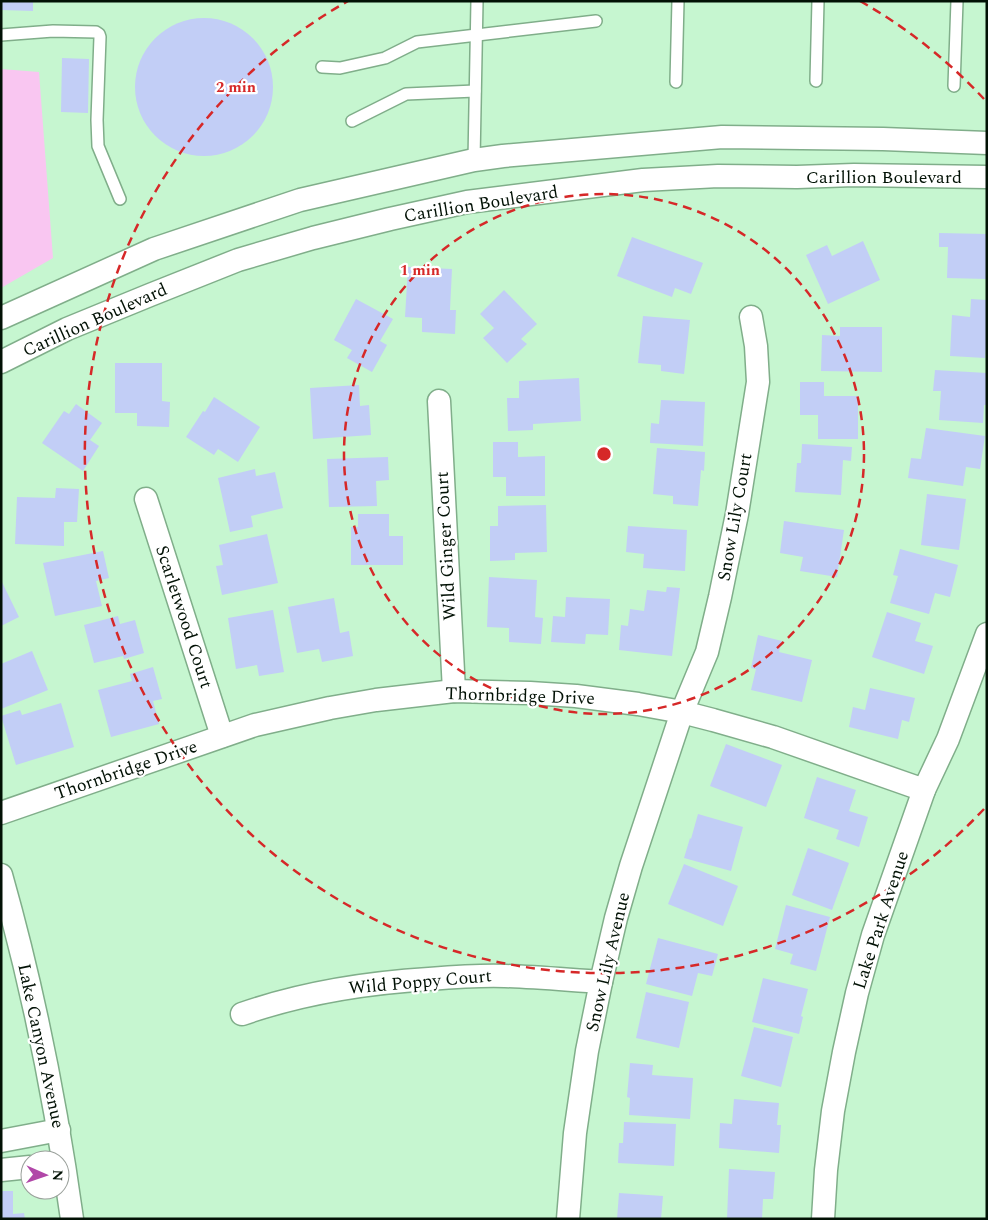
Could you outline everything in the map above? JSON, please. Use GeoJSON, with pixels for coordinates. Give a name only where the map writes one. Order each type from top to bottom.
{"type":"FeatureCollection","features":[{"type":"Feature","properties":{"kind":"street","name":"Carillion Boulevard"},"geometry":{"type":"LineString","coordinates":[[1,318],[154,248],[300,200],[474,160],[722,137],[987,143]]}},
{"type":"Feature","properties":{"kind":"street","name":"Carillion Boulevard"},"geometry":{"type":"LineString","coordinates":[[1,362],[67,329],[238,260],[313,238],[467,202],[643,180],[718,176],[797,177],[854,175],[987,178]]}},
{"type":"Feature","properties":{"kind":"street","name":"Snow Lily Court"},"geometry":{"type":"LineString","coordinates":[[682,712],[707,652],[737,514],[758,382],[756,346],[751,317]]}},
{"type":"Feature","properties":{"kind":"street","name":"Wild Ginger Court"},"geometry":{"type":"LineString","coordinates":[[439,401],[454,691]]}},
{"type":"Feature","properties":{"kind":"street","name":"Scarletwood Court"},"geometry":{"type":"LineString","coordinates":[[146,499],[222,736]]}},
{"type":"Feature","properties":{"kind":"street","name":"Lake Park Avenue"},"geometry":{"type":"LineString","coordinates":[[823,1219],[826,1170],[834,1111],[857,993],[874,935],[924,790],[948,739],[987,634]]}},
{"type":"Feature","properties":{"kind":"street","name":"Thornbridge Drive"},"geometry":{"type":"LineString","coordinates":[[1,813],[255,725],[376,700],[454,691],[576,696],[682,712],[773,737],[924,790]]}},
{"type":"Feature","properties":{"kind":"street","name":"Snow Lily Avenue"},"geometry":{"type":"LineString","coordinates":[[568,1219],[576,1133],[587,1051],[601,982],[616,918],[631,866],[682,712]]}},
{"type":"Feature","properties":{"kind":"street","name":"Lake Canyon Avenue"},"geometry":{"type":"LineString","coordinates":[[1,875],[29,982],[47,1065],[61,1150]]}},
{"type":"Feature","properties":{"kind":"street","name":"Wild Poppy Court"},"geometry":{"type":"LineString","coordinates":[[242,1014],[300,996],[391,982],[455,977],[504,976],[601,982]]}},
{"type":"Feature","properties":{"kind":"street"},"geometry":{"type":"LineString","coordinates":[[1,1141],[59,1130]]}},
{"type":"Feature","properties":{"kind":"street"},"geometry":{"type":"LineString","coordinates":[[1,1170],[20,1169]]}},
{"type":"Feature","properties":{"kind":"street","name":"Lake Canyon Avenue"},"geometry":{"type":"LineString","coordinates":[[69,1200],[72,1219]]}},
{"type":"Feature","properties":{"kind":"lane"},"geometry":{"type":"LineString","coordinates":[[474,160],[477,1]]}},
{"type":"Feature","properties":{"kind":"lane"},"geometry":{"type":"LineString","coordinates":[[676,82],[678,1]]}},
{"type":"Feature","properties":{"kind":"lane"},"geometry":{"type":"LineString","coordinates":[[816,81],[818,1]]}},
{"type":"Feature","properties":{"kind":"lane"},"geometry":{"type":"LineString","coordinates":[[954,86],[957,1]]}},
{"type":"Feature","properties":{"kind":"lane"},"geometry":{"type":"LineString","coordinates":[[322,67],[340,68],[385,58],[417,42],[596,21]]}},
{"type":"Feature","properties":{"kind":"lane"},"geometry":{"type":"LineString","coordinates":[[1,35],[53,31],[96,32],[99,34],[98,146],[120,199]]}},
{"type":"Feature","properties":{"kind":"lane"},"geometry":{"type":"LineString","coordinates":[[352,121],[406,94],[475,90]]}},
{"type":"Feature","properties":{"kind":"shaded area"},"geometry":{"type":"Polygon","coordinates":[[[1,69],[39,72],[53,258],[1,288],[1,69]]]}},
{"type":"Feature","properties":{"kind":"building"},"geometry":{"type":"Polygon","coordinates":[[[1,1],[33,1],[33,11],[1,10],[1,1]]]}},
{"type":"Feature","properties":{"kind":"building"},"geometry":{"type":"Polygon","coordinates":[[[204,18],[218,19],[231,23],[243,29],[253,38],[262,48],[268,60],[272,73],[272,101],[268,114],[262,126],[253,136],[243,145],[231,151],[218,155],[204,156],[190,155],[177,151],[165,145],[155,136],[146,126],[140,114],[136,101],[135,87],[136,73],[140,60],[146,48],[155,38],[165,29],[177,23],[190,19],[204,18]]]}},
{"type":"Feature","properties":{"kind":"building"},"geometry":{"type":"Polygon","coordinates":[[[62,58],[89,59],[88,113],[61,112],[62,58]]]}},
{"type":"Feature","properties":{"kind":"building"},"geometry":{"type":"Polygon","coordinates":[[[939,233],[987,234],[987,279],[947,278],[948,247],[939,247],[939,233]]]}},
{"type":"Feature","properties":{"kind":"building"},"geometry":{"type":"Polygon","coordinates":[[[632,237],[703,263],[691,294],[675,288],[672,297],[617,276],[632,237]]]}},
{"type":"Feature","properties":{"kind":"building"},"geometry":{"type":"Polygon","coordinates":[[[863,241],[880,280],[828,304],[806,255],[827,245],[832,256],[863,241]]]}},
{"type":"Feature","properties":{"kind":"building"},"geometry":{"type":"Polygon","coordinates":[[[408,267],[452,269],[450,310],[456,310],[455,334],[422,332],[422,318],[405,317],[408,267]]]}},
{"type":"Feature","properties":{"kind":"building"},"geometry":{"type":"Polygon","coordinates":[[[504,290],[537,324],[521,339],[527,344],[507,363],[483,338],[494,328],[480,314],[504,290]]]}},
{"type":"Feature","properties":{"kind":"building"},"geometry":{"type":"Polygon","coordinates":[[[356,299],[393,319],[380,341],[387,345],[372,372],[347,358],[352,350],[334,340],[356,299]]]}},
{"type":"Feature","properties":{"kind":"building"},"geometry":{"type":"Polygon","coordinates":[[[971,299],[987,300],[985,358],[950,356],[952,315],[970,317],[971,299]]]}},
{"type":"Feature","properties":{"kind":"building"},"geometry":{"type":"Polygon","coordinates":[[[643,316],[690,320],[684,374],[661,371],[661,365],[638,363],[643,316]]]}},
{"type":"Feature","properties":{"kind":"building"},"geometry":{"type":"Polygon","coordinates":[[[840,327],[882,327],[882,372],[821,371],[822,335],[840,336],[840,327]]]}},
{"type":"Feature","properties":{"kind":"building"},"geometry":{"type":"Polygon","coordinates":[[[115,363],[162,363],[162,401],[170,402],[169,427],[137,426],[137,413],[115,413],[115,363]]]}},
{"type":"Feature","properties":{"kind":"building"},"geometry":{"type":"Polygon","coordinates":[[[935,370],[987,373],[987,405],[984,405],[983,423],[939,420],[941,391],[933,391],[935,370]]]}},
{"type":"Feature","properties":{"kind":"building"},"geometry":{"type":"Polygon","coordinates":[[[579,378],[581,421],[533,424],[533,430],[508,431],[507,398],[519,398],[519,381],[579,378]]]}},
{"type":"Feature","properties":{"kind":"building"},"geometry":{"type":"Polygon","coordinates":[[[800,382],[824,382],[824,396],[858,396],[858,439],[818,439],[818,415],[800,415],[800,382]]]}},
{"type":"Feature","properties":{"kind":"building"},"geometry":{"type":"Polygon","coordinates":[[[359,385],[360,406],[369,405],[371,435],[313,439],[310,388],[359,385]]]}},
{"type":"Feature","properties":{"kind":"building"},"geometry":{"type":"Polygon","coordinates":[[[214,397],[260,427],[238,462],[218,449],[214,455],[186,437],[214,397]]]}},
{"type":"Feature","properties":{"kind":"building"},"geometry":{"type":"Polygon","coordinates":[[[661,400],[705,402],[703,446],[650,443],[651,423],[659,424],[661,400]]]}},
{"type":"Feature","properties":{"kind":"building"},"geometry":{"type":"Polygon","coordinates":[[[76,404],[102,423],[90,440],[99,446],[83,471],[42,443],[64,411],[69,414],[76,404]]]}},
{"type":"Feature","properties":{"kind":"building"},"geometry":{"type":"Polygon","coordinates":[[[926,428],[985,436],[980,469],[966,467],[963,486],[908,478],[911,458],[921,459],[926,428]]]}},
{"type":"Feature","properties":{"kind":"building"},"geometry":{"type":"Polygon","coordinates":[[[493,442],[518,442],[518,457],[545,456],[545,496],[506,496],[506,477],[493,477],[493,442]]]}},
{"type":"Feature","properties":{"kind":"building"},"geometry":{"type":"Polygon","coordinates":[[[802,444],[852,447],[851,461],[843,460],[841,495],[795,492],[797,463],[801,463],[802,444]]]}},
{"type":"Feature","properties":{"kind":"building"},"geometry":{"type":"Polygon","coordinates":[[[657,448],[705,452],[704,471],[701,470],[698,506],[673,504],[673,496],[653,494],[657,448]]]}},
{"type":"Feature","properties":{"kind":"building"},"geometry":{"type":"Polygon","coordinates":[[[388,457],[389,480],[376,481],[377,506],[329,507],[327,459],[388,457]]]}},
{"type":"Feature","properties":{"kind":"building"},"geometry":{"type":"Polygon","coordinates":[[[255,469],[256,476],[275,472],[283,508],[251,516],[253,527],[230,532],[218,478],[255,469]]]}},
{"type":"Feature","properties":{"kind":"building"},"geometry":{"type":"Polygon","coordinates":[[[56,488],[79,489],[77,522],[64,522],[64,546],[15,544],[17,497],[55,498],[56,488]]]}},
{"type":"Feature","properties":{"kind":"building"},"geometry":{"type":"Polygon","coordinates":[[[927,494],[966,499],[959,550],[921,545],[927,494]]]}},
{"type":"Feature","properties":{"kind":"building"},"geometry":{"type":"Polygon","coordinates":[[[546,505],[547,552],[515,553],[515,560],[490,561],[490,526],[498,526],[498,506],[546,505]]]}},
{"type":"Feature","properties":{"kind":"building"},"geometry":{"type":"Polygon","coordinates":[[[358,514],[389,514],[389,536],[403,536],[403,565],[351,565],[351,527],[358,527],[358,514]]]}},
{"type":"Feature","properties":{"kind":"building"},"geometry":{"type":"Polygon","coordinates":[[[784,521],[844,530],[837,577],[800,571],[803,557],[780,553],[784,521]]]}},
{"type":"Feature","properties":{"kind":"building"},"geometry":{"type":"Polygon","coordinates":[[[628,526],[687,530],[685,571],[643,568],[644,554],[626,552],[628,526]]]}},
{"type":"Feature","properties":{"kind":"building"},"geometry":{"type":"Polygon","coordinates":[[[267,534],[278,583],[222,595],[216,566],[223,565],[219,545],[267,534]]]}},
{"type":"Feature","properties":{"kind":"building"},"geometry":{"type":"Polygon","coordinates":[[[900,549],[958,565],[950,597],[935,593],[929,614],[890,603],[898,576],[893,575],[900,549]]]}},
{"type":"Feature","properties":{"kind":"building"},"geometry":{"type":"Polygon","coordinates":[[[103,551],[109,578],[96,581],[102,606],[55,616],[43,563],[103,551]]]}},
{"type":"Feature","properties":{"kind":"building"},"geometry":{"type":"Polygon","coordinates":[[[489,577],[537,580],[535,617],[543,618],[541,644],[509,642],[509,628],[487,627],[489,577]]]}},
{"type":"Feature","properties":{"kind":"building"},"geometry":{"type":"Polygon","coordinates":[[[1,580],[19,617],[1,626],[1,580]]]}},
{"type":"Feature","properties":{"kind":"building"},"geometry":{"type":"Polygon","coordinates":[[[667,587],[680,588],[672,656],[619,650],[621,625],[628,626],[630,609],[644,611],[647,590],[666,592],[667,587]]]}},
{"type":"Feature","properties":{"kind":"building"},"geometry":{"type":"Polygon","coordinates":[[[566,597],[610,599],[608,635],[586,634],[585,644],[551,642],[553,616],[565,617],[566,597]]]}},
{"type":"Feature","properties":{"kind":"building"},"geometry":{"type":"Polygon","coordinates":[[[334,598],[340,633],[349,631],[353,656],[322,662],[319,649],[297,653],[288,607],[334,598]]]}},
{"type":"Feature","properties":{"kind":"building"},"geometry":{"type":"Polygon","coordinates":[[[273,610],[284,672],[259,676],[257,665],[236,669],[228,618],[273,610]]]}},
{"type":"Feature","properties":{"kind":"building"},"geometry":{"type":"Polygon","coordinates":[[[887,612],[921,623],[915,641],[933,646],[924,674],[872,657],[887,612]]]}},
{"type":"Feature","properties":{"kind":"building"},"geometry":{"type":"Polygon","coordinates":[[[118,616],[120,624],[135,620],[144,653],[124,659],[123,656],[94,663],[84,625],[118,616]]]}},
{"type":"Feature","properties":{"kind":"building"},"geometry":{"type":"Polygon","coordinates":[[[758,635],[782,641],[779,652],[812,660],[802,702],[751,690],[756,669],[751,668],[758,635]]]}},
{"type":"Feature","properties":{"kind":"building"},"geometry":{"type":"Polygon","coordinates":[[[32,651],[48,690],[1,709],[1,664],[32,651]]]}},
{"type":"Feature","properties":{"kind":"building"},"geometry":{"type":"Polygon","coordinates":[[[153,667],[162,699],[153,701],[159,724],[111,737],[98,690],[132,681],[130,674],[153,667]]]}},
{"type":"Feature","properties":{"kind":"building"},"geometry":{"type":"Polygon","coordinates":[[[870,688],[915,698],[909,722],[902,720],[898,739],[849,727],[853,707],[865,710],[870,688]]]}},
{"type":"Feature","properties":{"kind":"building"},"geometry":{"type":"Polygon","coordinates":[[[61,703],[74,747],[16,765],[1,716],[20,710],[22,715],[61,703]]]}},
{"type":"Feature","properties":{"kind":"building"},"geometry":{"type":"Polygon","coordinates":[[[726,744],[782,765],[766,807],[710,786],[726,744]]]}},
{"type":"Feature","properties":{"kind":"building"},"geometry":{"type":"Polygon","coordinates":[[[817,777],[856,790],[849,811],[868,817],[859,847],[836,839],[839,830],[804,818],[817,777]]]}},
{"type":"Feature","properties":{"kind":"building"},"geometry":{"type":"Polygon","coordinates":[[[698,814],[743,827],[731,871],[684,858],[698,814]]]}},
{"type":"Feature","properties":{"kind":"building"},"geometry":{"type":"Polygon","coordinates":[[[808,848],[849,863],[832,910],[792,895],[808,848]]]}},
{"type":"Feature","properties":{"kind":"building"},"geometry":{"type":"Polygon","coordinates":[[[684,864],[738,886],[723,926],[668,904],[684,864]]]}},
{"type":"Feature","properties":{"kind":"building"},"geometry":{"type":"Polygon","coordinates":[[[786,905],[830,917],[816,971],[790,964],[793,954],[775,949],[786,905]]]}},
{"type":"Feature","properties":{"kind":"building"},"geometry":{"type":"Polygon","coordinates":[[[658,938],[718,954],[712,976],[698,973],[692,996],[646,984],[658,938]]]}},
{"type":"Feature","properties":{"kind":"building"},"geometry":{"type":"Polygon","coordinates":[[[763,978],[808,989],[801,1016],[803,1017],[799,1034],[752,1022],[763,978]]]}},
{"type":"Feature","properties":{"kind":"building"},"geometry":{"type":"Polygon","coordinates":[[[646,992],[689,1002],[679,1048],[636,1038],[646,992]]]}},
{"type":"Feature","properties":{"kind":"building"},"geometry":{"type":"Polygon","coordinates":[[[754,1027],[793,1037],[781,1087],[741,1076],[754,1027]]]}},
{"type":"Feature","properties":{"kind":"building"},"geometry":{"type":"Polygon","coordinates":[[[630,1063],[653,1065],[652,1075],[693,1078],[690,1119],[629,1115],[630,1098],[627,1097],[630,1063]]]}},
{"type":"Feature","properties":{"kind":"building"},"geometry":{"type":"Polygon","coordinates":[[[734,1099],[779,1103],[777,1125],[781,1125],[779,1153],[719,1148],[720,1123],[732,1124],[734,1099]]]}},
{"type":"Feature","properties":{"kind":"building"},"geometry":{"type":"Polygon","coordinates":[[[624,1122],[676,1124],[674,1166],[618,1163],[619,1143],[623,1143],[624,1122]]]}},
{"type":"Feature","properties":{"kind":"building"},"geometry":{"type":"Polygon","coordinates":[[[729,1169],[775,1172],[773,1199],[763,1199],[762,1219],[727,1219],[729,1169]]]}},
{"type":"Feature","properties":{"kind":"building"},"geometry":{"type":"Polygon","coordinates":[[[1,1191],[13,1191],[13,1214],[24,1213],[25,1219],[1,1219],[1,1191]]]}},
{"type":"Feature","properties":{"kind":"building"},"geometry":{"type":"Polygon","coordinates":[[[619,1193],[663,1196],[661,1219],[617,1219],[619,1193]]]}}]}
